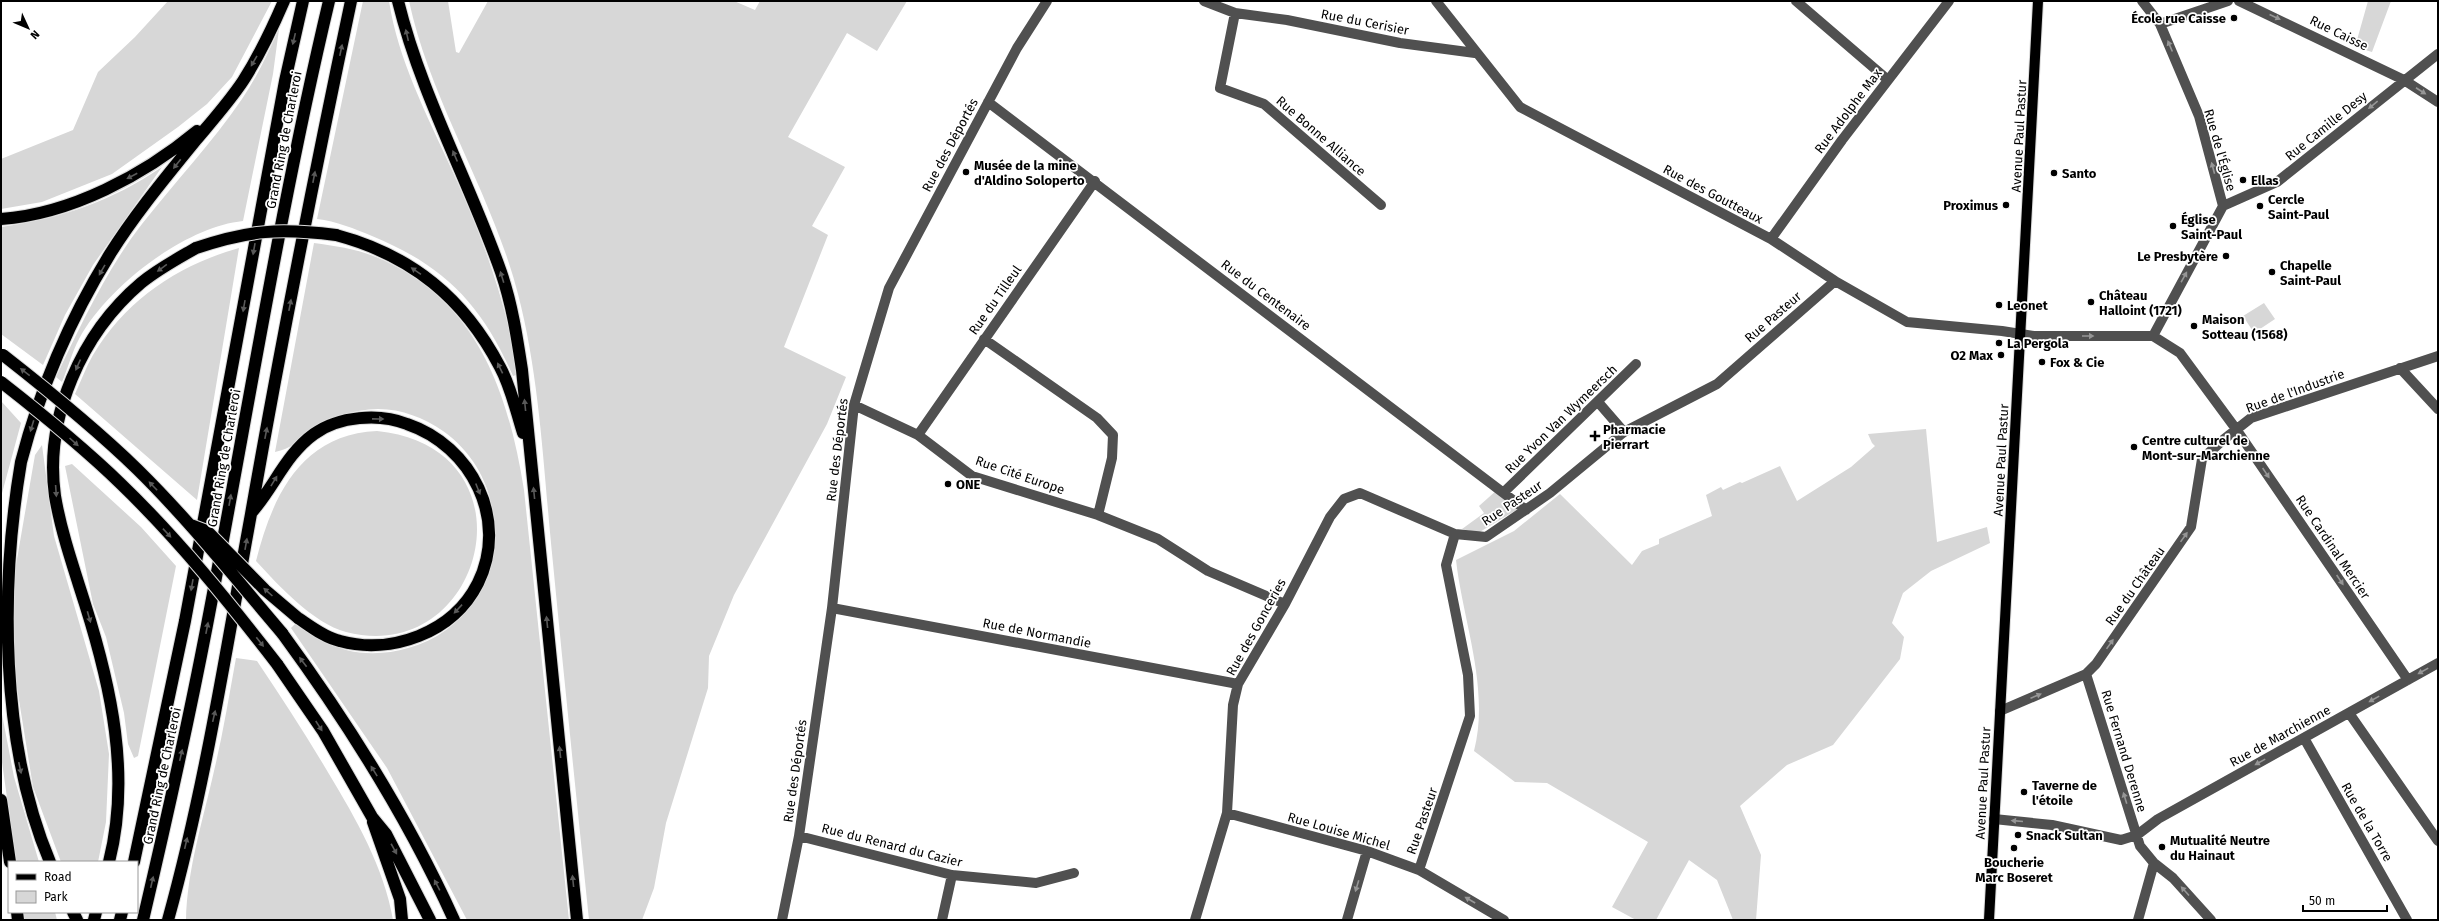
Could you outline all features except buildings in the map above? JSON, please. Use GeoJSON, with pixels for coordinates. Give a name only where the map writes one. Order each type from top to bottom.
{"type":"FeatureCollection","features":[{"type":"Feature","properties":{"kind":"highway"},"geometry":{"type":"LineString","coordinates":[[50,861],[25,792],[16,750],[9,703],[4,643],[5,576],[10,527],[21,463],[46,386],[84,301],[111,253],[143,207],[219,112],[249,70],[267,38],[284,1]]}},
{"type":"Feature","properties":{"kind":"highway","name":"Grand Ring de Charleroi"},"geometry":{"type":"LineString","coordinates":[[134,861],[184,629],[285,80],[303,1]]}},
{"type":"Feature","properties":{"kind":"highway","name":"Grand Ring de Charleroi"},"geometry":{"type":"LineString","coordinates":[[143,920],[188,721],[272,270],[309,87],[329,1]]}},
{"type":"Feature","properties":{"kind":"highway"},"geometry":{"type":"LineString","coordinates":[[168,920],[175,895],[220,693],[251,512],[315,172],[351,1]]}},
{"type":"Feature","properties":{"kind":"highway"},"geometry":{"type":"LineString","coordinates":[[398,1],[409,44],[422,82],[468,186],[501,274],[514,320],[531,457],[577,920]]}},
{"type":"Feature","properties":{"kind":"highway"},"geometry":{"type":"LineString","coordinates":[[1,218],[54,208],[103,192],[142,171],[173,150],[219,112]]}},
{"type":"Feature","properties":{"kind":"highway"},"geometry":{"type":"LineString","coordinates":[[109,861],[117,818],[118,782],[115,729],[104,671],[75,575],[55,495],[55,445],[60,416],[78,362],[96,332],[116,307],[141,283],[167,264],[196,248],[233,236],[268,231],[298,231],[336,235],[366,243],[412,268],[439,286],[462,309],[500,368],[531,457]]}},
{"type":"Feature","properties":{"kind":"highway"},"geometry":{"type":"LineString","coordinates":[[2,354],[62,401],[131,464],[190,524],[282,633],[333,705],[390,796],[454,920]]}},
{"type":"Feature","properties":{"kind":"highway"},"geometry":{"type":"LineString","coordinates":[[1,382],[46,417],[121,484],[210,580],[277,664],[323,732],[372,817],[386,834],[430,920]]}},
{"type":"Feature","properties":{"kind":"highway"},"geometry":{"type":"LineString","coordinates":[[190,524],[207,531],[265,590],[298,618],[338,641],[368,646],[397,643],[431,631],[457,610],[478,584],[488,550],[488,516],[478,487],[466,464],[448,445],[419,428],[395,419],[358,418],[336,422],[314,434],[292,454],[263,499],[251,512]]}},
{"type":"Feature","properties":{"kind":"highway"},"geometry":{"type":"LineString","coordinates":[[1,800],[10,861]]}},
{"type":"Feature","properties":{"kind":"highway"},"geometry":{"type":"LineString","coordinates":[[372,817],[400,899],[402,920]]}},
{"type":"Feature","properties":{"kind":"highway"},"geometry":{"type":"LineString","coordinates":[[175,895],[176,920]]}},
{"type":"Feature","properties":{"kind":"main road","name":"Avenue Paul Pastur"},"geometry":{"type":"LineString","coordinates":[[1989,920],[2038,1]]}},
{"type":"Feature","properties":{"kind":"street","name":"Rue des Déportés"},"geometry":{"type":"LineString","coordinates":[[782,920],[798,836],[832,608],[854,405],[889,288],[1017,48],[1047,1]]}},
{"type":"Feature","properties":{"kind":"street","name":"Rue du Cerisier"},"geometry":{"type":"LineString","coordinates":[[1204,1],[1235,13],[1287,20],[1400,43],[1475,52]]}},
{"type":"Feature","properties":{"kind":"street","name":"Rue des Goutteaux"},"geometry":{"type":"LineString","coordinates":[[1436,1],[1520,107],[1771,239],[1835,281],[1907,322],[2021,334]]}},
{"type":"Feature","properties":{"kind":"street"},"geometry":{"type":"LineString","coordinates":[[1796,1],[1888,80]]}},
{"type":"Feature","properties":{"kind":"street","name":"Rue Adolphe Max"},"geometry":{"type":"LineString","coordinates":[[1771,239],[1888,80],[1949,1]]}},
{"type":"Feature","properties":{"kind":"street","name":"Rue de l'Église"},"geometry":{"type":"LineString","coordinates":[[2142,1],[2160,24],[2199,116],[2223,206],[2153,336]]}},
{"type":"Feature","properties":{"kind":"street"},"geometry":{"type":"LineString","coordinates":[[2160,24],[2228,1]]}},
{"type":"Feature","properties":{"kind":"street","name":"Rue Caisse"},"geometry":{"type":"LineString","coordinates":[[2239,1],[2404,80],[2438,102]]}},
{"type":"Feature","properties":{"kind":"street","name":"Rue Bonne Alliance"},"geometry":{"type":"LineString","coordinates":[[1235,13],[1220,88],[1264,104],[1381,205]]}},
{"type":"Feature","properties":{"kind":"street","name":"Rue Camille Desy"},"geometry":{"type":"LineString","coordinates":[[2223,206],[2277,182],[2438,54]]}},
{"type":"Feature","properties":{"kind":"street","name":"Rue du Centenaire"},"geometry":{"type":"LineString","coordinates":[[988,102],[1095,181],[1526,510]]}},
{"type":"Feature","properties":{"kind":"street","name":"Rue du Tilleul"},"geometry":{"type":"LineString","coordinates":[[918,435],[1095,181]]}},
{"type":"Feature","properties":{"kind":"street","name":"Rue Pasteur"},"geometry":{"type":"LineString","coordinates":[[1419,870],[1470,716],[1468,675],[1446,565],[1455,534],[1486,537],[1526,510],[1624,432],[1718,384],[1835,281]]}},
{"type":"Feature","properties":{"kind":"street"},"geometry":{"type":"LineString","coordinates":[[2021,334],[2034,336],[2153,336]]}},
{"type":"Feature","properties":{"kind":"street","name":"Rue de l'Industrie"},"geometry":{"type":"LineString","coordinates":[[2153,336],[2180,353],[2236,430],[2251,418],[2438,356]]}},
{"type":"Feature","properties":{"kind":"street"},"geometry":{"type":"LineString","coordinates":[[984,339],[1097,418],[1113,435],[1112,458],[1098,515]]}},
{"type":"Feature","properties":{"kind":"street","name":"Rue Yvon Van Wymeersch"},"geometry":{"type":"LineString","coordinates":[[1504,492],[1636,364]]}},
{"type":"Feature","properties":{"kind":"street"},"geometry":{"type":"LineString","coordinates":[[2400,368],[2438,409]]}},
{"type":"Feature","properties":{"kind":"street"},"geometry":{"type":"LineString","coordinates":[[1598,402],[1624,432]]}},
{"type":"Feature","properties":{"kind":"street","name":"Rue Cité Europe"},"geometry":{"type":"LineString","coordinates":[[854,405],[918,435],[972,476],[1098,515],[1158,539],[1208,571],[1285,604]]}},
{"type":"Feature","properties":{"kind":"street","name":"Rue du Château"},"geometry":{"type":"LineString","coordinates":[[2000,711],[2086,674],[2096,664],[2191,527],[2202,459],[2236,430]]}},
{"type":"Feature","properties":{"kind":"street","name":"Rue Cardinal Mercier"},"geometry":{"type":"LineString","coordinates":[[2236,430],[2408,680]]}},
{"type":"Feature","properties":{"kind":"street","name":"Rue des Gonceries"},"geometry":{"type":"LineString","coordinates":[[1194,920],[1227,813],[1233,704],[1238,684],[1285,604],[1330,517],[1344,499],[1360,492],[1455,534]]}},
{"type":"Feature","properties":{"kind":"street","name":"Rue de Normandie"},"geometry":{"type":"LineString","coordinates":[[832,608],[1238,684]]}},
{"type":"Feature","properties":{"kind":"street","name":"Rue de Marchienne"},"geometry":{"type":"LineString","coordinates":[[2137,835],[2158,819],[2438,663]]}},
{"type":"Feature","properties":{"kind":"street","name":"Rue Fernand Derenne"},"geometry":{"type":"LineString","coordinates":[[2086,674],[2140,846],[2154,863],[2173,878],[2211,920]]}},
{"type":"Feature","properties":{"kind":"street"},"geometry":{"type":"LineString","coordinates":[[2349,713],[2438,841]]}},
{"type":"Feature","properties":{"kind":"street","name":"Rue de la Torre"},"geometry":{"type":"LineString","coordinates":[[2304,738],[2407,920]]}},
{"type":"Feature","properties":{"kind":"street","name":"Rue Louise Michel"},"geometry":{"type":"LineString","coordinates":[[1227,813],[1367,851],[1419,870],[1504,920]]}},
{"type":"Feature","properties":{"kind":"street"},"geometry":{"type":"LineString","coordinates":[[1994,819],[2052,825],[2121,840],[2137,835]]}},
{"type":"Feature","properties":{"kind":"street","name":"Rue du Renard du Cazier"},"geometry":{"type":"LineString","coordinates":[[798,836],[952,875],[1036,884],[1074,873]]}},
{"type":"Feature","properties":{"kind":"street"},"geometry":{"type":"LineString","coordinates":[[1346,920],[1367,851]]}},
{"type":"Feature","properties":{"kind":"street"},"geometry":{"type":"LineString","coordinates":[[2138,920],[2154,863]]}},
{"type":"Feature","properties":{"kind":"street"},"geometry":{"type":"LineString","coordinates":[[942,920],[952,875]]}},
{"type":"Feature","properties":{"kind":"green space"},"geometry":{"type":"Polygon","coordinates":[[[168,1],[272,1],[232,77],[207,104],[178,127],[112,174],[42,202],[1,209],[1,159],[73,130],[98,72],[135,37],[168,1]]]}},
{"type":"Feature","properties":{"kind":"green space"},"geometry":{"type":"Polygon","coordinates":[[[363,1],[389,1],[393,23],[406,66],[468,206],[497,285],[508,325],[516,375],[513,376],[488,328],[474,308],[441,275],[398,248],[372,236],[338,223],[317,219],[363,1]]]}},
{"type":"Feature","properties":{"kind":"green space"},"geometry":{"type":"Polygon","coordinates":[[[409,1],[448,1],[456,52],[459,53],[488,1],[734,1],[755,10],[760,1],[907,1],[877,51],[847,33],[788,137],[845,167],[812,226],[828,235],[784,347],[846,377],[827,424],[734,595],[709,656],[708,688],[666,823],[654,888],[642,920],[589,920],[536,386],[531,355],[518,294],[507,257],[493,220],[432,76],[419,39],[409,1]]]}},
{"type":"Feature","properties":{"kind":"green space"},"geometry":{"type":"Polygon","coordinates":[[[2368,1],[2391,1],[2372,52],[2355,47],[2368,1]]]}},
{"type":"Feature","properties":{"kind":"green space"},"geometry":{"type":"Polygon","coordinates":[[[279,29],[273,74],[243,221],[220,226],[196,235],[149,263],[127,281],[91,320],[79,339],[62,382],[56,377],[85,318],[117,260],[142,224],[206,147],[242,99],[257,74],[279,29]]]}},
{"type":"Feature","properties":{"kind":"green space"},"geometry":{"type":"Polygon","coordinates":[[[162,167],[93,265],[65,315],[43,365],[1,334],[1,227],[45,219],[85,207],[123,190],[162,167]]]}},
{"type":"Feature","properties":{"kind":"green space"},"geometry":{"type":"Polygon","coordinates":[[[314,243],[346,248],[369,254],[411,275],[439,297],[463,323],[482,352],[497,384],[517,453],[524,490],[569,920],[467,920],[387,768],[291,628],[295,624],[332,645],[354,652],[393,652],[408,648],[441,633],[467,611],[484,583],[493,551],[494,518],[486,485],[469,456],[443,431],[420,418],[387,409],[351,412],[326,421],[299,441],[281,451],[275,452],[314,243]]]}},
{"type":"Feature","properties":{"kind":"green space"},"geometry":{"type":"Polygon","coordinates":[[[239,248],[197,500],[75,394],[90,360],[106,335],[121,317],[138,301],[156,287],[195,264],[239,248]]]}},
{"type":"Feature","properties":{"kind":"green space"},"geometry":{"type":"Polygon","coordinates":[[[2264,303],[2275,319],[2254,333],[2243,316],[2264,303]]]}},
{"type":"Feature","properties":{"kind":"green space"},"geometry":{"type":"Polygon","coordinates":[[[1,401],[21,423],[1,497],[1,401]]]}},
{"type":"Feature","properties":{"kind":"green space"},"geometry":{"type":"Polygon","coordinates":[[[1926,429],[1937,542],[1987,527],[1990,543],[1931,571],[1903,593],[1892,623],[1904,637],[1900,659],[1833,745],[1787,765],[1740,806],[1761,855],[1756,920],[1733,920],[1717,880],[1689,860],[1656,920],[1636,920],[1612,907],[1648,842],[1547,783],[1515,782],[1474,751],[1478,727],[1479,703],[1477,679],[1474,655],[1459,583],[1456,560],[1514,531],[1560,494],[1632,565],[1642,551],[1659,544],[1659,539],[1712,516],[1706,495],[1721,487],[1723,490],[1780,466],[1797,501],[1851,467],[1875,446],[1868,434],[1926,429]]]}},
{"type":"Feature","properties":{"kind":"green space"},"geometry":{"type":"Polygon","coordinates":[[[377,431],[428,446],[460,475],[475,512],[475,551],[460,589],[432,618],[394,634],[346,632],[321,621],[286,592],[256,561],[271,514],[281,493],[294,473],[310,457],[328,444],[351,435],[377,431]]]}},
{"type":"Feature","properties":{"kind":"green space"},"geometry":{"type":"Polygon","coordinates":[[[42,445],[54,536],[99,691],[109,754],[106,822],[98,861],[61,861],[33,787],[14,669],[12,588],[35,455],[42,445]]]}},
{"type":"Feature","properties":{"kind":"green space"},"geometry":{"type":"Polygon","coordinates":[[[72,464],[141,527],[176,566],[138,756],[134,758],[128,744],[124,713],[106,637],[93,604],[65,466],[72,464]]]}},
{"type":"Feature","properties":{"kind":"green space"},"geometry":{"type":"Polygon","coordinates":[[[1497,490],[1518,509],[1478,533],[1462,529],[1484,513],[1479,506],[1497,490]]]}},
{"type":"Feature","properties":{"kind":"green space"},"geometry":{"type":"Polygon","coordinates":[[[236,658],[257,661],[320,759],[368,844],[383,881],[393,920],[186,920],[192,864],[220,743],[236,658]]]}},
{"type":"Feature","properties":{"kind":"green space"},"geometry":{"type":"Polygon","coordinates":[[[1,709],[14,777],[39,861],[16,861],[1,755],[1,709]]]}},
{"type":"Feature","properties":{"kind":"green space"},"geometry":{"type":"Polygon","coordinates":[[[23,913],[55,913],[57,920],[25,920],[23,913]]]}},
{"type":"Feature","properties":{"kind":"place","name":"École rue Caisse"},"geometry":{"type":"Point","coordinates":[2234,18]}},
{"type":"Feature","properties":{"kind":"place","name":"Musée de la mine d'Aldino Soloperto"},"geometry":{"type":"Point","coordinates":[966,172]}},
{"type":"Feature","properties":{"kind":"place","name":"Santo"},"geometry":{"type":"Point","coordinates":[2054,173]}},
{"type":"Feature","properties":{"kind":"place","name":"Ellas"},"geometry":{"type":"Point","coordinates":[2243,180]}},
{"type":"Feature","properties":{"kind":"place","name":"Proximus"},"geometry":{"type":"Point","coordinates":[2006,205]}},
{"type":"Feature","properties":{"kind":"place","name":"Cercle Saint-Paul"},"geometry":{"type":"Point","coordinates":[2260,206]}},
{"type":"Feature","properties":{"kind":"place","name":"Église Saint-Paul"},"geometry":{"type":"Point","coordinates":[2173,226]}},
{"type":"Feature","properties":{"kind":"place","name":"Le Presbytère"},"geometry":{"type":"Point","coordinates":[2226,256]}},
{"type":"Feature","properties":{"kind":"place","name":"Chapelle Saint-Paul"},"geometry":{"type":"Point","coordinates":[2272,272]}},
{"type":"Feature","properties":{"kind":"place","name":"Château Halloint (1721)"},"geometry":{"type":"Point","coordinates":[2091,302]}},
{"type":"Feature","properties":{"kind":"place","name":"Leonet"},"geometry":{"type":"Point","coordinates":[1999,305]}},
{"type":"Feature","properties":{"kind":"place","name":"Maison Sotteau (1568)"},"geometry":{"type":"Point","coordinates":[2194,326]}},
{"type":"Feature","properties":{"kind":"place","name":"La Pergola"},"geometry":{"type":"Point","coordinates":[1999,343]}},
{"type":"Feature","properties":{"kind":"place","name":"O2 Max"},"geometry":{"type":"Point","coordinates":[2001,355]}},
{"type":"Feature","properties":{"kind":"place","name":"Fox & Cie"},"geometry":{"type":"Point","coordinates":[2042,362]}},
{"type":"Feature","properties":{"kind":"place","name":"Pharmacie Pierrart"},"geometry":{"type":"Point","coordinates":[1595,436]}},
{"type":"Feature","properties":{"kind":"place","name":"Centre culturel de Mont-sur-Marchienne"},"geometry":{"type":"Point","coordinates":[2134,447]}},
{"type":"Feature","properties":{"kind":"place","name":"ONE"},"geometry":{"type":"Point","coordinates":[948,484]}},
{"type":"Feature","properties":{"kind":"place","name":"Taverne de l'étoile"},"geometry":{"type":"Point","coordinates":[2024,792]}},
{"type":"Feature","properties":{"kind":"place","name":"Snack Sultan"},"geometry":{"type":"Point","coordinates":[2018,835]}},
{"type":"Feature","properties":{"kind":"place","name":"Mutualité Neutre du Hainaut"},"geometry":{"type":"Point","coordinates":[2162,847]}},
{"type":"Feature","properties":{"kind":"place","name":"Boucherie Marc Boseret"},"geometry":{"type":"Point","coordinates":[2014,848]}}]}
